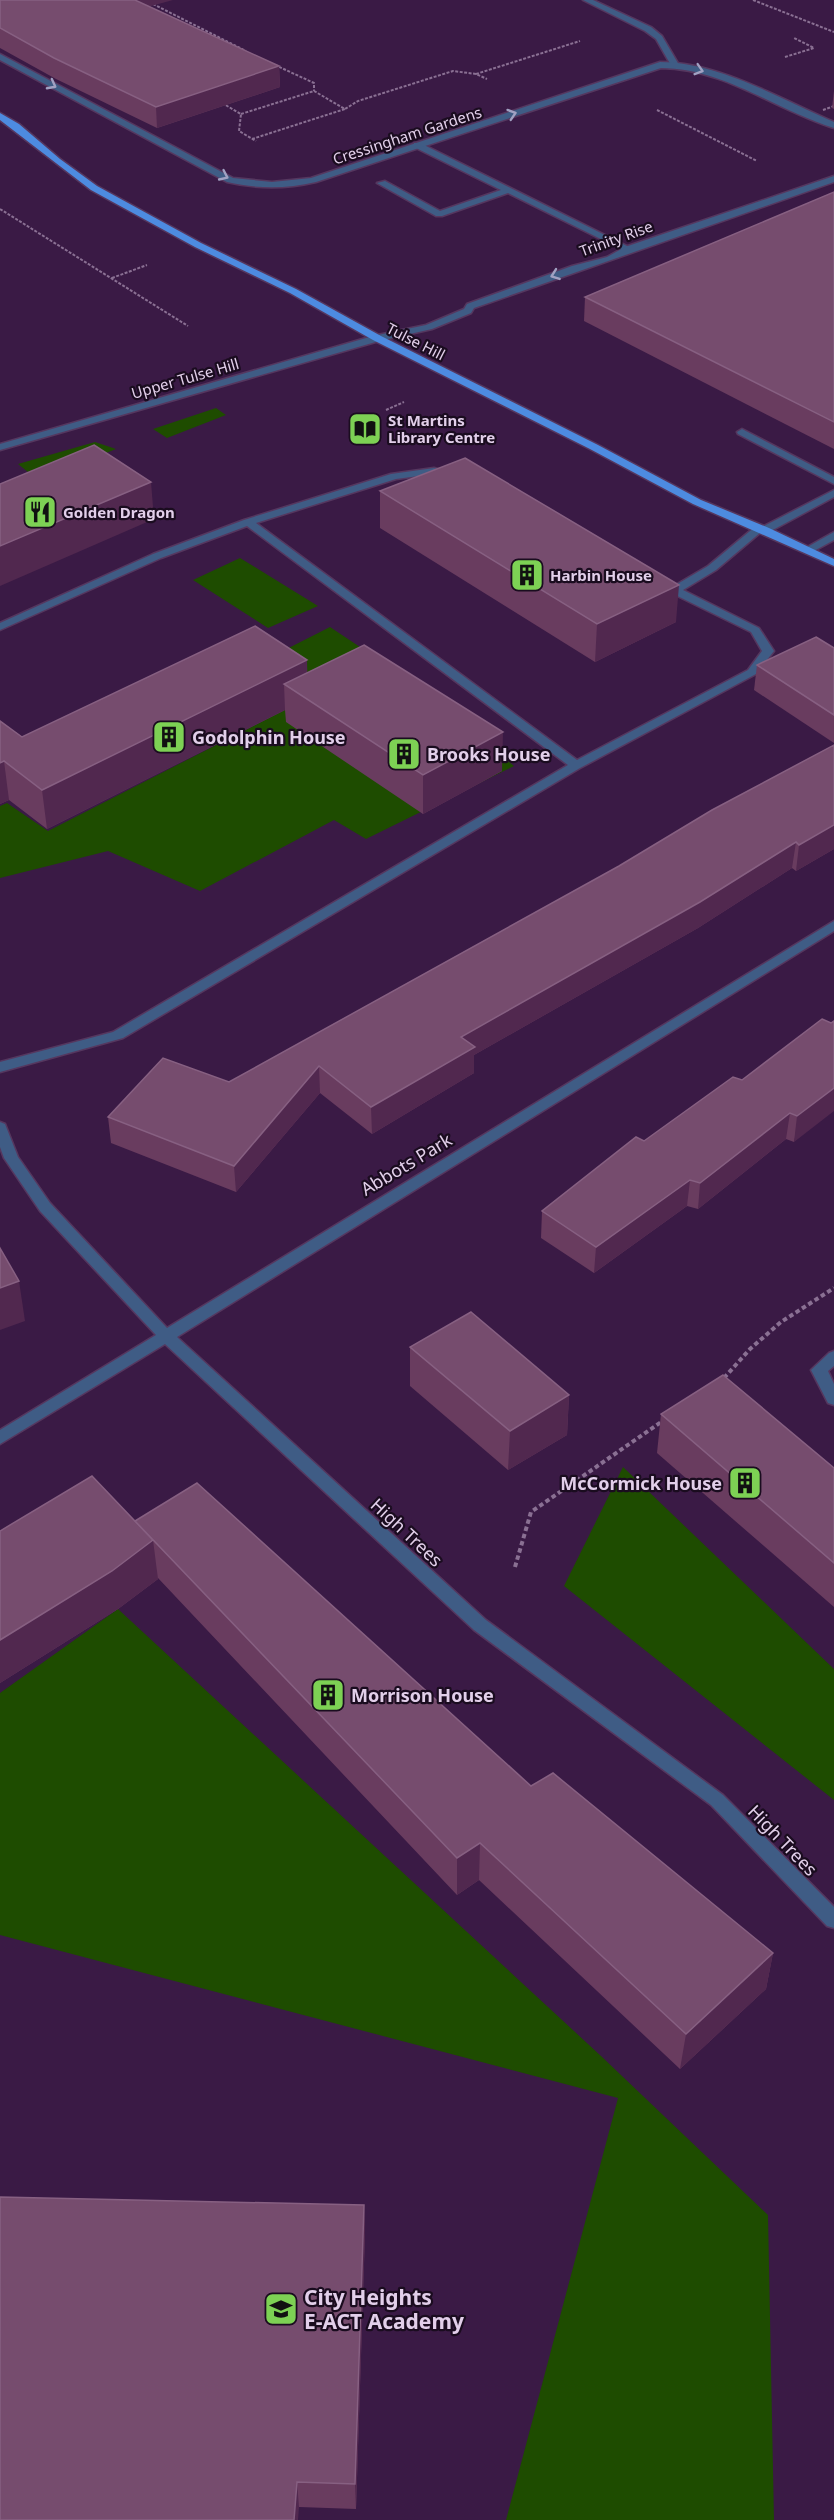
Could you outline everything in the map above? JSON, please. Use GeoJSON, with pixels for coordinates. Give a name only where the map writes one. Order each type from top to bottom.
{"type":"FeatureCollection","features":[{"type":"Feature","properties":{"kind":"main road","name":"Tulse Hill"},"geometry":{"type":"LineString","coordinates":[[0,116],[94,188],[198,245],[309,300],[378,338],[594,447],[697,502],[763,529],[834,563]]}},
{"type":"Feature","properties":{"kind":"street"},"geometry":{"type":"LineString","coordinates":[[587,0],[648,29],[658,38],[675,65]]}},
{"type":"Feature","properties":{"kind":"street","name":"Cressingham Gardens"},"geometry":{"type":"LineString","coordinates":[[0,57],[230,180],[286,186],[313,180],[660,65],[683,65],[724,78],[834,125]]}},
{"type":"Feature","properties":{"kind":"street"},"geometry":{"type":"LineString","coordinates":[[417,145],[628,249]]}},
{"type":"Feature","properties":{"kind":"street","name":"Trinity Rise"},"geometry":{"type":"LineString","coordinates":[[378,338],[429,327],[468,311],[471,306],[575,268],[610,259],[628,249],[834,178]]}},
{"type":"Feature","properties":{"kind":"street"},"geometry":{"type":"LineString","coordinates":[[382,183],[440,214],[509,190]]}},
{"type":"Feature","properties":{"kind":"street","name":"Upper Tulse Hill"},"geometry":{"type":"LineString","coordinates":[[0,447],[378,338]]}},
{"type":"Feature","properties":{"kind":"street"},"geometry":{"type":"LineString","coordinates":[[742,432],[834,481]]}},
{"type":"Feature","properties":{"kind":"street"},"geometry":{"type":"LineString","coordinates":[[0,627],[157,556],[248,522],[395,476],[434,471],[464,476]]}},
{"type":"Feature","properties":{"kind":"street"},"geometry":{"type":"LineString","coordinates":[[674,591],[712,568],[763,529],[834,493]]}},
{"type":"Feature","properties":{"kind":"street"},"geometry":{"type":"LineString","coordinates":[[248,522],[576,765]]}},
{"type":"Feature","properties":{"kind":"street"},"geometry":{"type":"LineString","coordinates":[[808,550],[834,535]]}},
{"type":"Feature","properties":{"kind":"street"},"geometry":{"type":"LineString","coordinates":[[0,1067],[118,1035],[576,765],[752,672],[768,651],[755,630],[654,580]]}},
{"type":"Feature","properties":{"kind":"street","name":"Abbots Park"},"geometry":{"type":"LineString","coordinates":[[0,1438],[834,925]]}},
{"type":"Feature","properties":{"kind":"street","name":"High Trees"},"geometry":{"type":"LineString","coordinates":[[0,1127],[11,1158],[45,1207],[167,1337],[480,1625],[717,1800],[834,1920]]}},
{"type":"Feature","properties":{"kind":"street"},"geometry":{"type":"LineString","coordinates":[[834,1357],[819,1370],[834,1399]]}},
{"type":"Feature","properties":{"kind":"path"},"geometry":{"type":"LineString","coordinates":[[145,0],[253,54]]}},
{"type":"Feature","properties":{"kind":"path"},"geometry":{"type":"LineString","coordinates":[[753,0],[834,32]]}},
{"type":"Feature","properties":{"kind":"path"},"geometry":{"type":"LineString","coordinates":[[191,33],[202,30]]}},
{"type":"Feature","properties":{"kind":"path"},"geometry":{"type":"LineString","coordinates":[[476,74],[588,39]]}},
{"type":"Feature","properties":{"kind":"path"},"geometry":{"type":"LineString","coordinates":[[273,64],[314,83],[314,91]]}},
{"type":"Feature","properties":{"kind":"path"},"geometry":{"type":"LineString","coordinates":[[252,139],[345,109],[358,101],[453,72],[476,74],[541,105]]}},
{"type":"Feature","properties":{"kind":"path"},"geometry":{"type":"LineString","coordinates":[[215,100],[241,114],[314,91],[345,109]]}},
{"type":"Feature","properties":{"kind":"path"},"geometry":{"type":"LineString","coordinates":[[823,110],[834,106]]}},
{"type":"Feature","properties":{"kind":"path"},"geometry":{"type":"LineString","coordinates":[[652,107],[809,187]]}},
{"type":"Feature","properties":{"kind":"path"},"geometry":{"type":"LineString","coordinates":[[241,114],[239,131],[313,180]]}},
{"type":"Feature","properties":{"kind":"path"},"geometry":{"type":"LineString","coordinates":[[0,209],[188,326]]}},
{"type":"Feature","properties":{"kind":"path"},"geometry":{"type":"LineString","coordinates":[[386,410],[404,402]]}},
{"type":"Feature","properties":{"kind":"path"},"geometry":{"type":"LineString","coordinates":[[723,1379],[750,1349],[781,1322],[834,1288]]}},
{"type":"Feature","properties":{"kind":"path"},"geometry":{"type":"LineString","coordinates":[[515,1567],[531,1512],[667,1418]]}},
{"type":"Feature","properties":{"kind":"green space"},"geometry":{"type":"Polygon","coordinates":[[[216,408],[226,415],[167,438],[153,429],[216,408]]]}},
{"type":"Feature","properties":{"kind":"green space"},"geometry":{"type":"Polygon","coordinates":[[[95,442],[116,449],[38,480],[18,464],[95,442]]]}},
{"type":"Feature","properties":{"kind":"green space"},"geometry":{"type":"Polygon","coordinates":[[[240,558],[318,606],[268,628],[193,580],[240,558]]]}},
{"type":"Feature","properties":{"kind":"green space"},"geometry":{"type":"Polygon","coordinates":[[[330,627],[378,659],[514,766],[366,839],[334,820],[200,891],[108,851],[0,878],[0,806],[7,803],[48,831],[312,696],[257,664],[330,627]]]}},
{"type":"Feature","properties":{"kind":"green space"},"geometry":{"type":"Polygon","coordinates":[[[623,1467],[834,1669],[834,1800],[564,1586],[623,1467]]]}},
{"type":"Feature","properties":{"kind":"green space"},"geometry":{"type":"Polygon","coordinates":[[[118,1609],[601,2056],[768,2215],[774,2520],[506,2520],[618,2098],[0,1935],[0,1693],[118,1609]]]}},
{"type":"Feature","properties":{"kind":"building"},"geometry":{"type":"Polygon","coordinates":[[[0,0],[135,0],[279,66],[156,107],[54,58],[0,28],[0,0]]]}},
{"type":"Feature","properties":{"kind":"building"},"geometry":{"type":"Polygon","coordinates":[[[834,192],[834,422],[585,297],[834,192]]]}},
{"type":"Feature","properties":{"kind":"building"},"geometry":{"type":"Polygon","coordinates":[[[94,445],[151,482],[0,546],[0,484],[94,445]]]}},
{"type":"Feature","properties":{"kind":"building"},"geometry":{"type":"Polygon","coordinates":[[[465,458],[679,585],[597,624],[380,491],[465,458]]]}},
{"type":"Feature","properties":{"kind":"building"},"geometry":{"type":"Polygon","coordinates":[[[255,626],[307,660],[42,790],[4,761],[0,763],[0,721],[22,737],[255,626]]]}},
{"type":"Feature","properties":{"kind":"building"},"geometry":{"type":"Polygon","coordinates":[[[816,637],[834,648],[834,715],[757,665],[816,637]]]}},
{"type":"Feature","properties":{"kind":"building"},"geometry":{"type":"Polygon","coordinates":[[[364,645],[503,732],[423,775],[284,684],[364,645]]]}},
{"type":"Feature","properties":{"kind":"building"},"geometry":{"type":"Polygon","coordinates":[[[834,745],[834,825],[799,845],[796,842],[700,902],[461,1037],[475,1047],[371,1107],[319,1066],[234,1166],[108,1117],[163,1058],[229,1082],[619,866],[712,810],[834,745]]]}},
{"type":"Feature","properties":{"kind":"building"},"geometry":{"type":"Polygon","coordinates":[[[822,1019],[831,1023],[834,1021],[834,1088],[797,1116],[790,1113],[700,1183],[690,1180],[596,1247],[542,1211],[636,1137],[644,1141],[733,1077],[742,1080],[822,1019]]]}},
{"type":"Feature","properties":{"kind":"building"},"geometry":{"type":"Polygon","coordinates":[[[0,1248],[19,1281],[0,1288],[0,1248]]]}},
{"type":"Feature","properties":{"kind":"building"},"geometry":{"type":"Polygon","coordinates":[[[471,1312],[569,1395],[510,1431],[410,1347],[471,1312]]]}},
{"type":"Feature","properties":{"kind":"building"},"geometry":{"type":"Polygon","coordinates":[[[723,1375],[834,1468],[834,1563],[661,1414],[723,1375]]]}},
{"type":"Feature","properties":{"kind":"building"},"geometry":{"type":"Polygon","coordinates":[[[92,1476],[153,1540],[112,1571],[0,1640],[0,1531],[92,1476]]]}},
{"type":"Feature","properties":{"kind":"building","name":"Morrison House"},"geometry":{"type":"Polygon","coordinates":[[[197,1483],[531,1786],[553,1773],[773,1953],[686,2034],[480,1843],[457,1858],[135,1521],[197,1483]]]}},
{"type":"Feature","properties":{"kind":"building"},"geometry":{"type":"Polygon","coordinates":[[[0,2197],[364,2205],[355,2484],[297,2482],[294,2520],[0,2520],[0,2197]]]}},
{"type":"Feature","properties":{"kind":"place","name":"St Martins Library Centre"},"geometry":{"type":"Point","coordinates":[365,429]}},
{"type":"Feature","properties":{"kind":"place","name":"Golden Dragon"},"geometry":{"type":"Point","coordinates":[40,512]}},
{"type":"Feature","properties":{"kind":"place","name":"Harbin House"},"geometry":{"type":"Point","coordinates":[527,575]}},
{"type":"Feature","properties":{"kind":"place","name":"Godolphin House"},"geometry":{"type":"Point","coordinates":[169,737]}},
{"type":"Feature","properties":{"kind":"place","name":"Brooks House"},"geometry":{"type":"Point","coordinates":[404,754]}},
{"type":"Feature","properties":{"kind":"place","name":"McCormick House"},"geometry":{"type":"Point","coordinates":[745,1483]}},
{"type":"Feature","properties":{"kind":"place","name":"Morrison House"},"geometry":{"type":"Point","coordinates":[328,1695]}},
{"type":"Feature","properties":{"kind":"place","name":"City Heights E-ACT Academy"},"geometry":{"type":"Point","coordinates":[281,2309]}}]}
